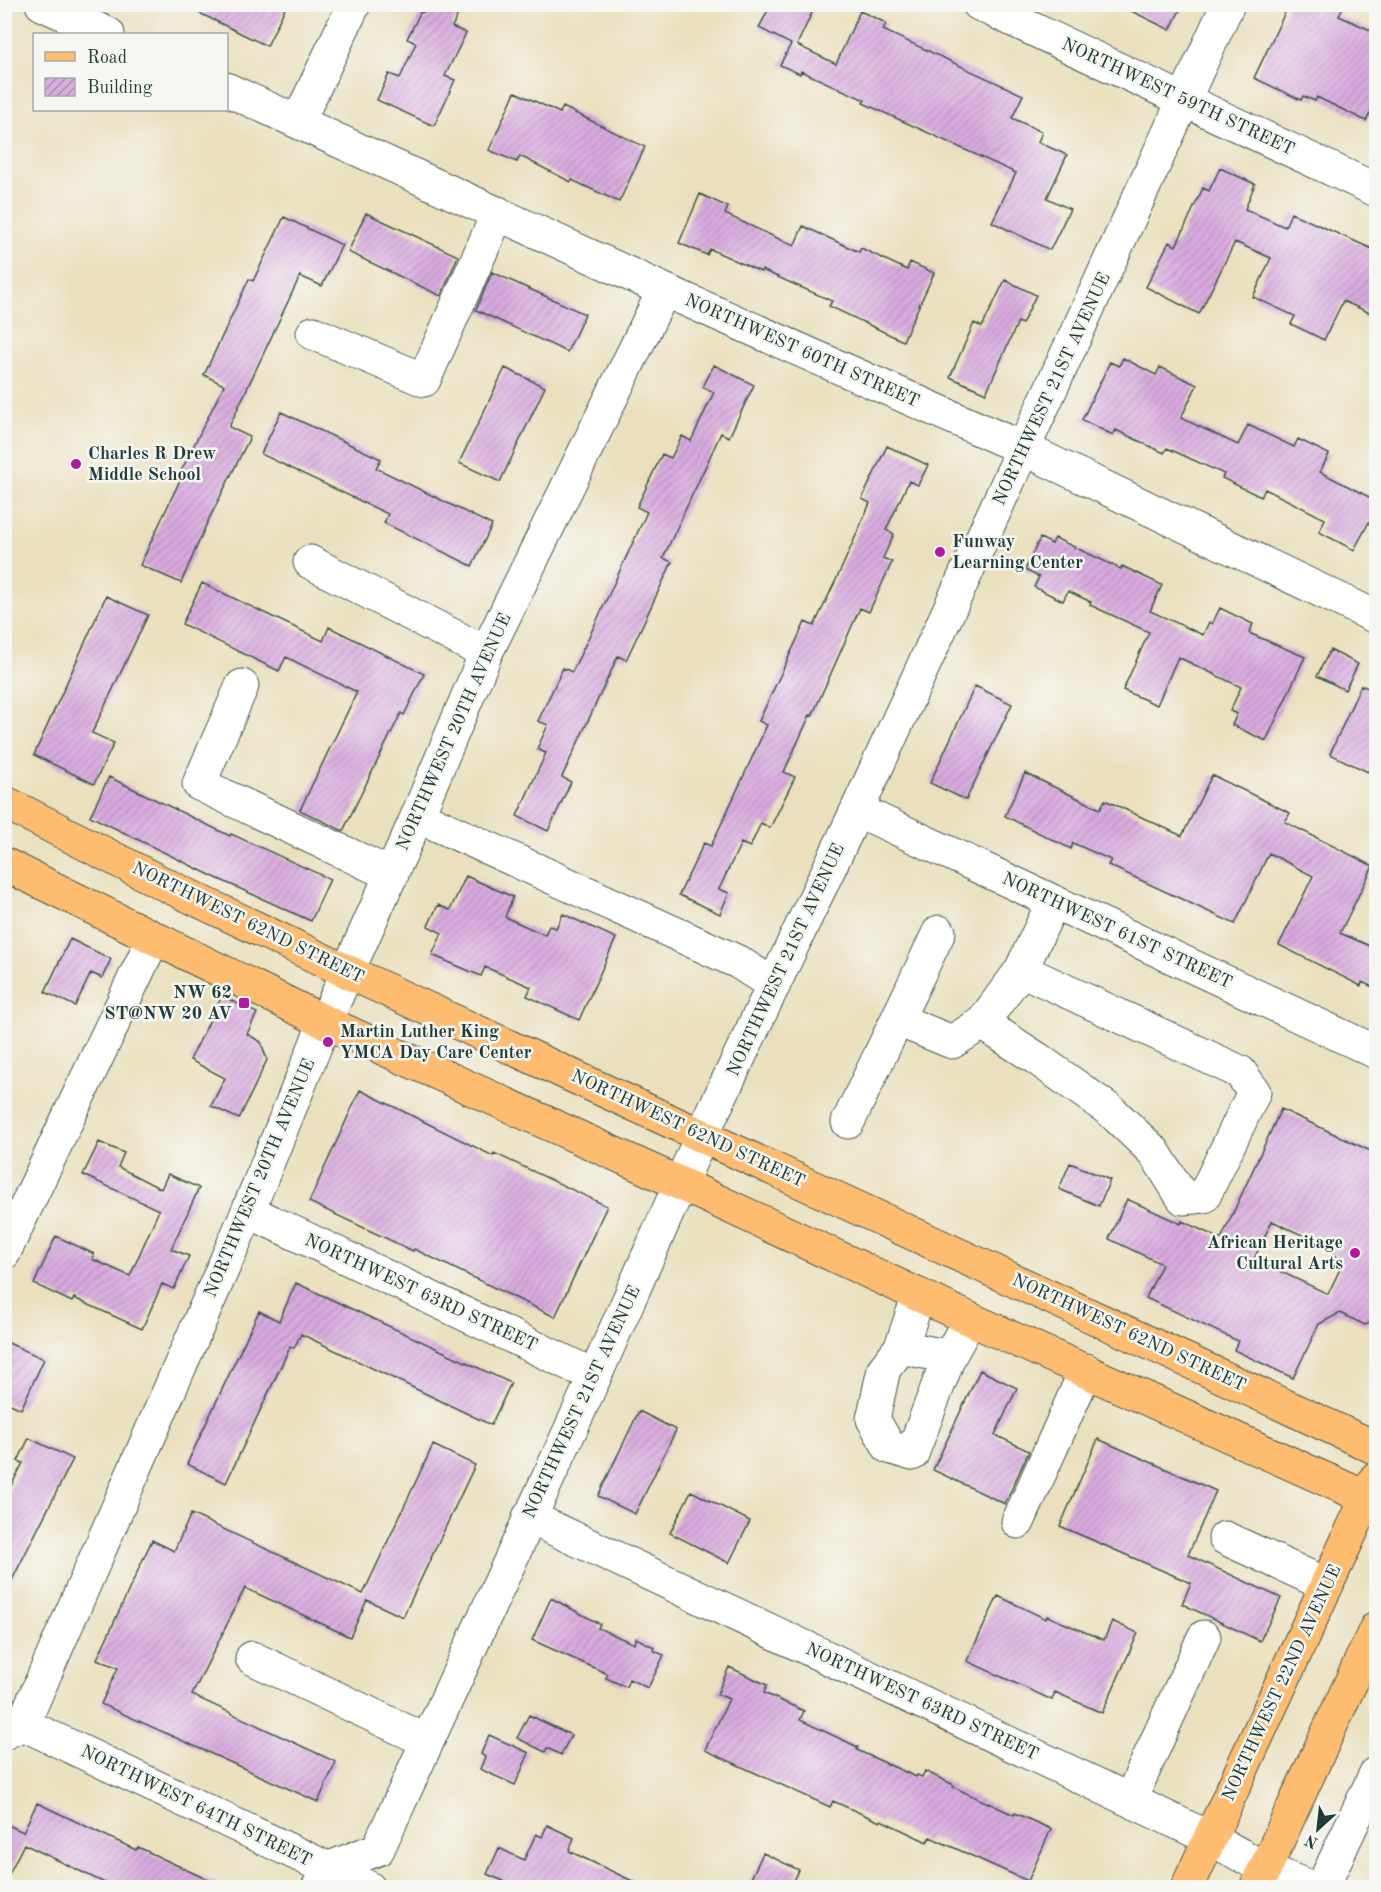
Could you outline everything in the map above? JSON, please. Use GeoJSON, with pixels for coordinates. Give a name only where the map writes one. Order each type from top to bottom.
{"type":"FeatureCollection","features":[{"type":"Feature","properties":{"kind":"main road","name":"NORTHWEST 62ND STREET"},"geometry":{"type":"LineString","coordinates":[[4,802],[162,884],[348,972],[1377,1448]]}},
{"type":"Feature","properties":{"kind":"main road"},"geometry":{"type":"LineString","coordinates":[[4,864],[325,1022],[970,1319],[1374,1493]]}},
{"type":"Feature","properties":{"kind":"main road","name":"NORTHWEST 22ND AVENUE"},"geometry":{"type":"LineString","coordinates":[[1187,1887],[1327,1585],[1374,1493]]}},
{"type":"Feature","properties":{"kind":"main road"},"geometry":{"type":"LineString","coordinates":[[1261,1878],[1369,1665],[1377,1628]]}},
{"type":"Feature","properties":{"kind":"street"},"geometry":{"type":"LineString","coordinates":[[42,4],[106,33]]}},
{"type":"Feature","properties":{"kind":"street"},"geometry":{"type":"LineString","coordinates":[[298,122],[354,4]]}},
{"type":"Feature","properties":{"kind":"street","name":"NORTHWEST 59TH STREET"},"geometry":{"type":"LineString","coordinates":[[979,4],[1377,190]]}},
{"type":"Feature","properties":{"kind":"street","name":"NORTHWEST 21ST AVENUE"},"geometry":{"type":"LineString","coordinates":[[322,1878],[378,1849],[595,1376],[702,1135],[857,810],[1228,4]]}},
{"type":"Feature","properties":{"kind":"street","name":"NORTHWEST 60TH STREET"},"geometry":{"type":"LineString","coordinates":[[228,90],[664,290],[1024,450],[1377,617]]}},
{"type":"Feature","properties":{"kind":"street"},"geometry":{"type":"LineString","coordinates":[[313,333],[424,380],[498,213]]}},
{"type":"Feature","properties":{"kind":"street","name":"NORTHWEST 20TH AVENUE"},"geometry":{"type":"LineString","coordinates":[[14,1728],[248,1211],[325,1022],[418,816],[486,653],[664,290]]}},
{"type":"Feature","properties":{"kind":"street"},"geometry":{"type":"LineString","coordinates":[[310,562],[486,653]]}},
{"type":"Feature","properties":{"kind":"street"},"geometry":{"type":"LineString","coordinates":[[242,686],[199,784],[392,875]]}},
{"type":"Feature","properties":{"kind":"street","name":"NORTHWEST 61ST STREET"},"geometry":{"type":"LineString","coordinates":[[857,810],[1377,1052]]}},
{"type":"Feature","properties":{"kind":"street"},"geometry":{"type":"LineString","coordinates":[[418,816],[738,962],[774,985]]}},
{"type":"Feature","properties":{"kind":"street"},"geometry":{"type":"LineString","coordinates":[[898,1020],[952,1042],[982,1023],[1022,970],[1053,902]]}},
{"type":"Feature","properties":{"kind":"street"},"geometry":{"type":"LineString","coordinates":[[848,1122],[939,932]]}},
{"type":"Feature","properties":{"kind":"street"},"geometry":{"type":"LineString","coordinates":[[4,1253],[153,939]]}},
{"type":"Feature","properties":{"kind":"street"},"geometry":{"type":"LineString","coordinates":[[982,1023],[1111,1111],[1154,1152],[1184,1198],[1204,1196],[1254,1092],[1240,1072],[1022,970]]}},
{"type":"Feature","properties":{"kind":"street","name":"NORTHWEST 63RD STREET"},"geometry":{"type":"LineString","coordinates":[[248,1211],[595,1376]]}},
{"type":"Feature","properties":{"kind":"street"},"geometry":{"type":"LineString","coordinates":[[919,1295],[901,1347],[884,1369],[873,1419],[889,1447],[912,1454],[949,1357],[970,1319]]}},
{"type":"Feature","properties":{"kind":"street"},"geometry":{"type":"LineString","coordinates":[[901,1347],[949,1357]]}},
{"type":"Feature","properties":{"kind":"street"},"geometry":{"type":"LineString","coordinates":[[1018,1522],[1086,1370]]}},
{"type":"Feature","properties":{"kind":"street","name":"NORTHWEST 63RD STREET"},"geometry":{"type":"LineString","coordinates":[[530,1517],[1210,1838],[1261,1878],[1291,1881],[1314,1887]]}},
{"type":"Feature","properties":{"kind":"street"},"geometry":{"type":"LineString","coordinates":[[1224,1538],[1327,1585]]}},
{"type":"Feature","properties":{"kind":"street"},"geometry":{"type":"LineString","coordinates":[[1130,1800],[1204,1637]]}},
{"type":"Feature","properties":{"kind":"street"},"geometry":{"type":"LineString","coordinates":[[252,1658],[427,1741]]}},
{"type":"Feature","properties":{"kind":"street","name":"NORTHWEST 64TH STREET"},"geometry":{"type":"LineString","coordinates":[[14,1728],[322,1878],[369,1887]]}},
{"type":"Feature","properties":{"kind":"street"},"geometry":{"type":"LineString","coordinates":[[1322,1887],[1377,1773]]}},
{"type":"Feature","properties":{"kind":"building"},"geometry":{"type":"Polygon","coordinates":[[[181,4],[287,4],[267,46],[181,4]]]}},
{"type":"Feature","properties":{"kind":"building"},"geometry":{"type":"Polygon","coordinates":[[[427,4],[463,4],[452,27],[466,33],[445,76],[455,80],[434,126],[377,100],[389,74],[400,78],[416,43],[407,39],[427,4]]]}},
{"type":"Feature","properties":{"kind":"building"},"geometry":{"type":"Polygon","coordinates":[[[771,4],[816,4],[797,45],[836,64],[860,11],[886,23],[883,30],[1023,95],[1012,118],[1042,132],[1038,142],[1067,155],[1047,198],[1070,209],[1050,250],[992,222],[1016,173],[863,103],[865,100],[801,71],[800,74],[780,65],[791,44],[759,28],[771,4]]]}},
{"type":"Feature","properties":{"kind":"building"},"geometry":{"type":"Polygon","coordinates":[[[1117,4],[1183,4],[1170,30],[1117,4]]]}},
{"type":"Feature","properties":{"kind":"building"},"geometry":{"type":"Polygon","coordinates":[[[1289,4],[1344,4],[1339,16],[1377,33],[1377,100],[1366,121],[1317,97],[1315,101],[1303,96],[1301,100],[1254,78],[1289,4]]]}},
{"type":"Feature","properties":{"kind":"building"},"geometry":{"type":"Polygon","coordinates":[[[515,92],[560,113],[563,107],[645,147],[619,202],[572,180],[571,182],[520,156],[517,162],[489,150],[515,92]]]}},
{"type":"Feature","properties":{"kind":"building"},"geometry":{"type":"Polygon","coordinates":[[[1220,168],[1255,184],[1245,209],[1285,227],[1291,213],[1377,251],[1377,316],[1343,301],[1324,340],[1291,324],[1295,316],[1253,297],[1271,258],[1235,242],[1199,314],[1146,287],[1169,242],[1176,246],[1203,188],[1209,191],[1220,168]]]}},
{"type":"Feature","properties":{"kind":"building"},"geometry":{"type":"Polygon","coordinates":[[[700,194],[728,207],[725,214],[794,246],[803,226],[859,252],[861,248],[907,270],[910,262],[934,273],[903,341],[829,306],[832,301],[762,270],[761,272],[710,249],[707,255],[679,243],[700,194]]]}},
{"type":"Feature","properties":{"kind":"building"},"geometry":{"type":"Polygon","coordinates":[[[366,213],[458,256],[441,296],[348,252],[366,213]]]}},
{"type":"Feature","properties":{"kind":"building"},"geometry":{"type":"Polygon","coordinates":[[[284,217],[342,245],[322,286],[300,276],[229,427],[250,437],[207,523],[181,583],[140,565],[181,478],[178,477],[224,385],[204,375],[249,279],[253,281],[284,217]]]}},
{"type":"Feature","properties":{"kind":"building"},"geometry":{"type":"Polygon","coordinates":[[[492,272],[585,314],[567,352],[476,310],[492,272]]]}},
{"type":"Feature","properties":{"kind":"building"},"geometry":{"type":"Polygon","coordinates":[[[1005,280],[1036,295],[1022,324],[1018,322],[986,393],[950,377],[974,323],[982,327],[1005,280]]]}},
{"type":"Feature","properties":{"kind":"building"},"geometry":{"type":"Polygon","coordinates":[[[1123,358],[1156,375],[1160,367],[1197,385],[1181,418],[1238,445],[1248,425],[1294,447],[1298,439],[1329,454],[1320,472],[1377,501],[1377,507],[1354,550],[1319,532],[1325,519],[1265,489],[1261,497],[1222,478],[1224,474],[1167,448],[1164,453],[1116,430],[1113,435],[1082,420],[1110,362],[1119,366],[1123,358]]]}},
{"type":"Feature","properties":{"kind":"building"},"geometry":{"type":"Polygon","coordinates":[[[714,365],[754,385],[729,437],[721,433],[663,558],[672,562],[626,660],[618,656],[562,777],[571,782],[548,831],[517,816],[546,753],[537,749],[548,725],[538,721],[563,668],[572,672],[598,618],[647,512],[637,507],[662,454],[671,458],[682,436],[691,441],[714,392],[703,387],[714,365]]]}},
{"type":"Feature","properties":{"kind":"building"},"geometry":{"type":"Polygon","coordinates":[[[505,368],[545,387],[500,482],[459,463],[505,368]]]}},
{"type":"Feature","properties":{"kind":"building"},"geometry":{"type":"Polygon","coordinates":[[[281,412],[381,459],[376,468],[492,525],[472,566],[384,523],[388,514],[261,454],[281,412]]]}},
{"type":"Feature","properties":{"kind":"building"},"geometry":{"type":"Polygon","coordinates":[[[887,446],[928,465],[918,485],[909,481],[886,530],[894,534],[883,558],[892,562],[869,612],[860,608],[812,716],[810,715],[784,772],[795,777],[770,828],[761,823],[750,847],[741,843],[719,889],[729,893],[720,914],[679,895],[704,843],[711,846],[739,786],[767,725],[759,721],[805,622],[814,626],[843,565],[870,503],[862,499],[887,446]]]}},
{"type":"Feature","properties":{"kind":"building"},"geometry":{"type":"Polygon","coordinates":[[[1040,538],[1052,544],[1055,538],[1121,569],[1122,566],[1162,585],[1150,611],[1203,635],[1209,622],[1212,624],[1220,608],[1253,624],[1249,633],[1305,657],[1266,741],[1232,725],[1237,714],[1230,711],[1241,687],[1178,657],[1157,705],[1123,690],[1149,632],[1090,605],[1091,602],[1068,591],[1063,601],[1034,587],[1039,577],[1025,570],[1040,538]]]}},
{"type":"Feature","properties":{"kind":"building"},"geometry":{"type":"Polygon","coordinates":[[[202,583],[323,641],[329,627],[424,674],[404,715],[401,713],[343,831],[300,810],[357,692],[286,657],[279,671],[182,624],[202,583]]]}},
{"type":"Feature","properties":{"kind":"building"},"geometry":{"type":"Polygon","coordinates":[[[106,596],[148,615],[92,733],[114,743],[94,784],[34,755],[106,596]]]}},
{"type":"Feature","properties":{"kind":"building"},"geometry":{"type":"Polygon","coordinates":[[[1330,650],[1358,664],[1345,690],[1317,676],[1330,650]]]}},
{"type":"Feature","properties":{"kind":"building"},"geometry":{"type":"Polygon","coordinates":[[[1361,685],[1377,692],[1377,753],[1368,772],[1330,754],[1361,685]]]}},
{"type":"Feature","properties":{"kind":"building"},"geometry":{"type":"Polygon","coordinates":[[[975,686],[1012,704],[966,800],[930,783],[975,686]]]}},
{"type":"Feature","properties":{"kind":"building"},"geometry":{"type":"Polygon","coordinates":[[[1025,773],[1100,809],[1105,800],[1182,836],[1212,775],[1290,813],[1285,822],[1373,866],[1340,933],[1377,949],[1377,989],[1362,982],[1361,986],[1279,945],[1313,876],[1269,853],[1235,924],[1108,865],[1111,860],[1073,843],[1071,849],[1005,816],[1025,773]]]}},
{"type":"Feature","properties":{"kind":"building"},"geometry":{"type":"Polygon","coordinates":[[[109,777],[230,836],[231,834],[330,879],[311,921],[212,876],[90,816],[109,777]]]}},
{"type":"Feature","properties":{"kind":"building"},"geometry":{"type":"Polygon","coordinates":[[[466,876],[513,897],[505,917],[545,935],[549,926],[556,928],[563,914],[616,938],[579,1020],[527,996],[531,987],[485,967],[481,976],[432,955],[442,933],[428,926],[438,905],[450,910],[466,876]]]}},
{"type":"Feature","properties":{"kind":"building"},"geometry":{"type":"Polygon","coordinates":[[[70,939],[111,959],[102,978],[91,973],[75,1006],[45,992],[70,939]]]}},
{"type":"Feature","properties":{"kind":"building"},"geometry":{"type":"Polygon","coordinates":[[[222,996],[257,1013],[247,1034],[261,1042],[267,1060],[239,1119],[211,1106],[225,1078],[190,1060],[222,996]]]}},
{"type":"Feature","properties":{"kind":"building"},"geometry":{"type":"Polygon","coordinates":[[[360,1090],[493,1156],[494,1153],[607,1206],[555,1317],[414,1249],[413,1251],[309,1202],[360,1090]]]}},
{"type":"Feature","properties":{"kind":"building","name":"African Heritage Cultural Arts"},"geometry":{"type":"Polygon","coordinates":[[[1281,1109],[1377,1154],[1377,1320],[1365,1325],[1340,1313],[1319,1324],[1293,1378],[1234,1350],[1238,1341],[1146,1298],[1162,1264],[1109,1239],[1127,1199],[1181,1224],[1182,1221],[1221,1239],[1281,1109]],[[1272,1221],[1254,1259],[1328,1294],[1341,1267],[1332,1249],[1272,1221]]]}},
{"type":"Feature","properties":{"kind":"building"},"geometry":{"type":"Polygon","coordinates":[[[99,1142],[124,1153],[118,1167],[161,1189],[168,1174],[199,1188],[171,1249],[189,1256],[174,1289],[162,1284],[142,1329],[74,1298],[72,1302],[34,1284],[56,1236],[94,1254],[92,1259],[130,1276],[159,1210],[83,1175],[99,1142]]]}},
{"type":"Feature","properties":{"kind":"building"},"geometry":{"type":"Polygon","coordinates":[[[1070,1163],[1110,1180],[1099,1206],[1059,1189],[1070,1163]]]}},
{"type":"Feature","properties":{"kind":"building"},"geometry":{"type":"Polygon","coordinates":[[[296,1283],[511,1383],[491,1425],[301,1334],[294,1348],[290,1347],[226,1483],[187,1464],[259,1311],[279,1321],[296,1283]]]}},
{"type":"Feature","properties":{"kind":"building"},"geometry":{"type":"Polygon","coordinates":[[[4,1341],[44,1359],[21,1409],[4,1401],[4,1341]]]}},
{"type":"Feature","properties":{"kind":"building"},"geometry":{"type":"Polygon","coordinates":[[[980,1370],[1017,1388],[995,1435],[1029,1451],[1005,1504],[933,1470],[980,1370]]]}},
{"type":"Feature","properties":{"kind":"building"},"geometry":{"type":"Polygon","coordinates":[[[639,1411],[676,1430],[635,1514],[598,1496],[639,1411]]]}},
{"type":"Feature","properties":{"kind":"building"},"geometry":{"type":"Polygon","coordinates":[[[29,1438],[73,1459],[4,1596],[4,1499],[23,1463],[18,1461],[29,1438]]]}},
{"type":"Feature","properties":{"kind":"building"},"geometry":{"type":"Polygon","coordinates":[[[1098,1439],[1216,1491],[1188,1555],[1281,1598],[1260,1641],[1182,1604],[1191,1583],[1060,1526],[1098,1439]]]}},
{"type":"Feature","properties":{"kind":"building"},"geometry":{"type":"Polygon","coordinates":[[[433,1445],[475,1465],[403,1617],[367,1600],[350,1637],[245,1588],[192,1695],[336,1762],[318,1802],[101,1704],[118,1668],[97,1659],[152,1540],[174,1551],[191,1514],[363,1594],[433,1445]]]}},
{"type":"Feature","properties":{"kind":"building"},"geometry":{"type":"Polygon","coordinates":[[[691,1491],[750,1521],[729,1563],[670,1533],[691,1491]]]}},
{"type":"Feature","properties":{"kind":"building"},"geometry":{"type":"Polygon","coordinates":[[[998,1596],[1046,1619],[1047,1616],[1104,1640],[1112,1621],[1138,1633],[1102,1713],[1055,1692],[1052,1700],[967,1661],[998,1596]]]}},
{"type":"Feature","properties":{"kind":"building"},"geometry":{"type":"Polygon","coordinates":[[[551,1598],[600,1624],[598,1628],[634,1644],[636,1638],[664,1655],[648,1688],[629,1679],[626,1687],[606,1678],[608,1674],[532,1640],[551,1598]]]}},
{"type":"Feature","properties":{"kind":"building"},"geometry":{"type":"Polygon","coordinates":[[[729,1667],[767,1685],[764,1693],[804,1711],[800,1720],[858,1747],[857,1750],[916,1777],[917,1775],[922,1777],[925,1771],[954,1785],[953,1787],[1051,1829],[1028,1881],[930,1837],[927,1842],[833,1801],[830,1807],[705,1750],[729,1699],[717,1694],[729,1667]]]}},
{"type":"Feature","properties":{"kind":"building"},"geometry":{"type":"Polygon","coordinates":[[[529,1715],[571,1735],[561,1755],[547,1748],[545,1752],[517,1738],[529,1715]]]}},
{"type":"Feature","properties":{"kind":"building"},"geometry":{"type":"Polygon","coordinates":[[[489,1735],[529,1753],[515,1785],[480,1769],[485,1757],[481,1754],[489,1735]]]}},
{"type":"Feature","properties":{"kind":"building"},"geometry":{"type":"Polygon","coordinates":[[[37,1803],[136,1850],[138,1847],[223,1887],[113,1887],[24,1844],[4,1884],[4,1823],[23,1832],[37,1803]]]}},
{"type":"Feature","properties":{"kind":"building"},"geometry":{"type":"Polygon","coordinates":[[[547,1825],[574,1838],[569,1851],[645,1887],[517,1887],[487,1874],[499,1848],[524,1860],[536,1834],[542,1837],[547,1825]]]}},
{"type":"Feature","properties":{"kind":"building"},"geometry":{"type":"Polygon","coordinates":[[[763,1853],[799,1870],[791,1887],[747,1887],[763,1853]]]}},
{"type":"Feature","properties":{"kind":"place","name":"Charles R Drew Middle School"},"geometry":{"type":"Point","coordinates":[76,464]}},
{"type":"Feature","properties":{"kind":"place","name":"Funway Learning Center"},"geometry":{"type":"Point","coordinates":[940,552]}},
{"type":"Feature","properties":{"kind":"place","name":"NW 62 ST@NW 20 AV"},"geometry":{"type":"Point","coordinates":[244,1003]}},
{"type":"Feature","properties":{"kind":"place","name":"Martin Luther King YMCA Day Care Center"},"geometry":{"type":"Point","coordinates":[328,1042]}},
{"type":"Feature","properties":{"kind":"place","name":"African Heritage Cultural Arts"},"geometry":{"type":"Point","coordinates":[1355,1253]}}]}
